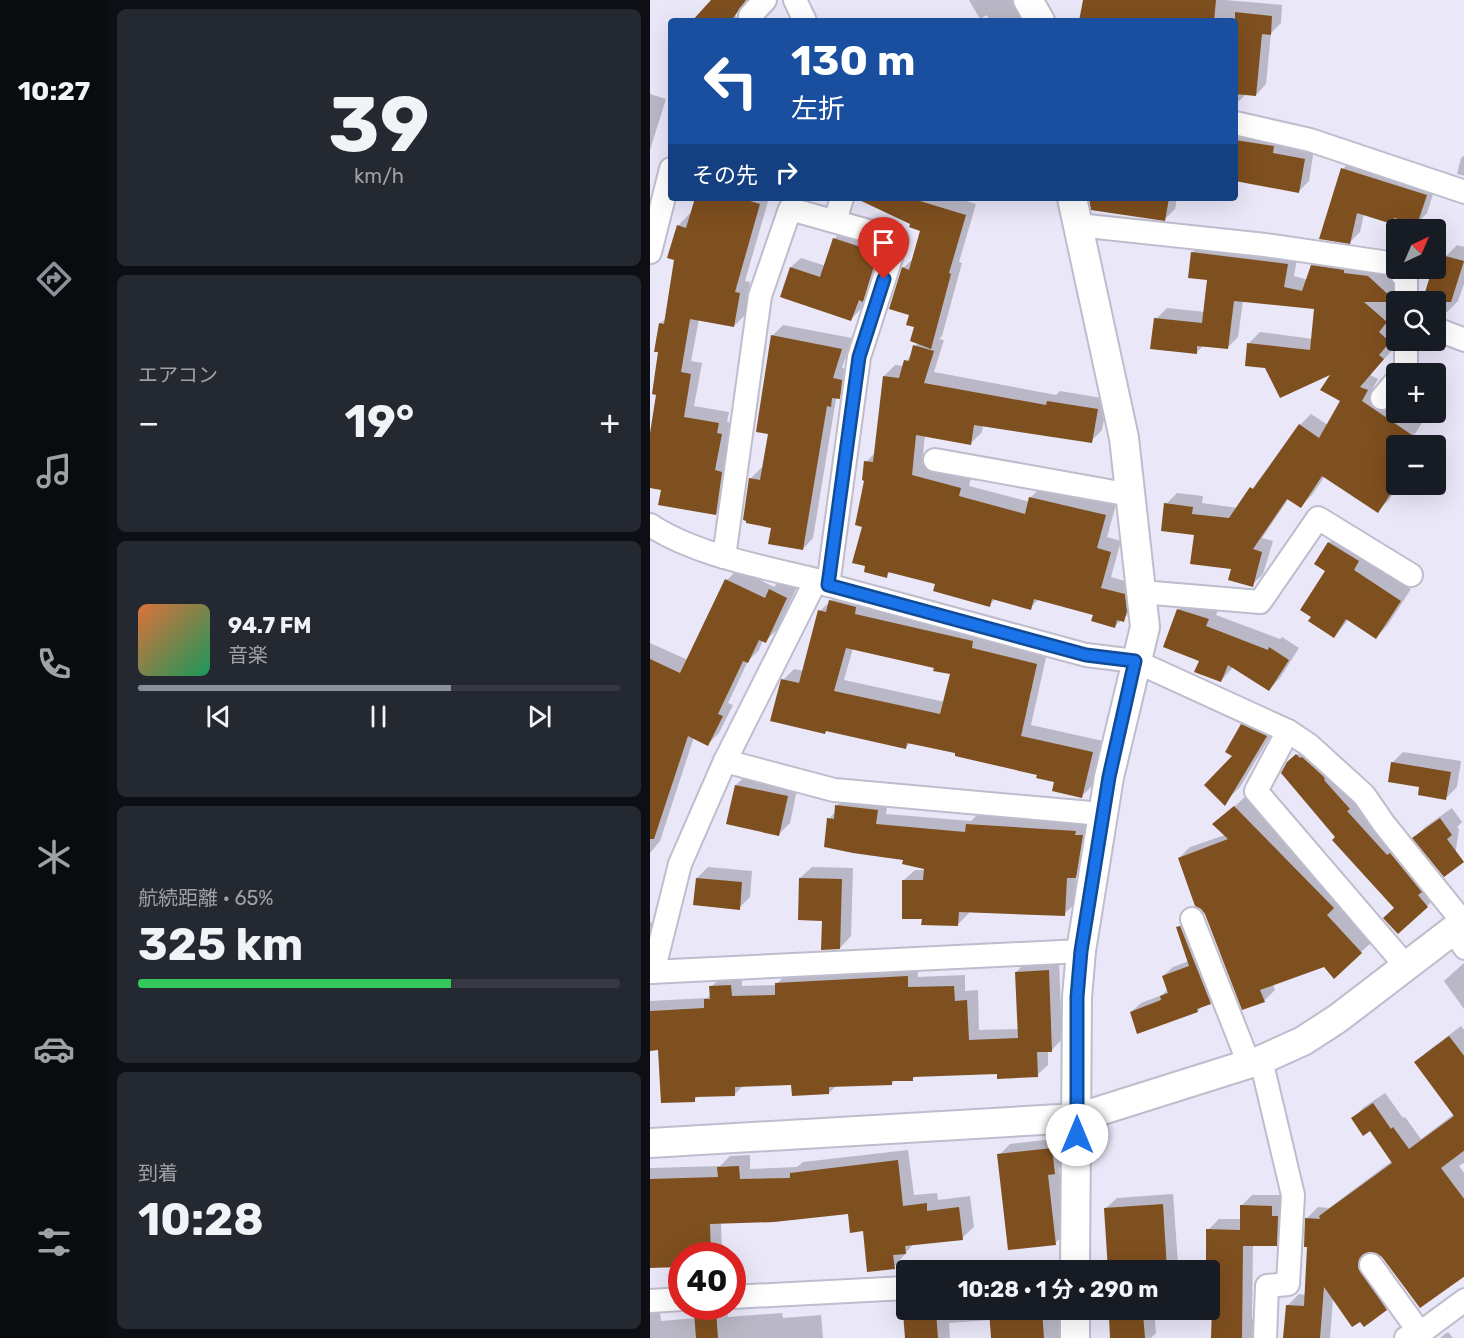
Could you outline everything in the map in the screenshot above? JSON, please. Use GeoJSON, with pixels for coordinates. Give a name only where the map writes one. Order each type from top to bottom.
{"type":"FeatureCollection","features":[{"type":"Feature","properties":{"kind":"street"},"geometry":{"type":"LineString","coordinates":[[796,0],[804,18]]}},
{"type":"Feature","properties":{"kind":"street"},"geometry":{"type":"LineString","coordinates":[[1028,0],[1038,18]]}},
{"type":"Feature","properties":{"kind":"street"},"geometry":{"type":"LineString","coordinates":[[1238,124],[1310,140],[1464,192]]}},
{"type":"Feature","properties":{"kind":"street"},"geometry":{"type":"LineString","coordinates":[[650,252],[668,181]]}},
{"type":"Feature","properties":{"kind":"street"},"geometry":{"type":"LineString","coordinates":[[835,221],[841,201]]}},
{"type":"Feature","properties":{"kind":"street"},"geometry":{"type":"LineString","coordinates":[[724,557],[760,296],[790,209],[897,239],[859,357],[822,583],[725,761],[680,864],[652,972],[1081,951]]}},
{"type":"Feature","properties":{"kind":"street"},"geometry":{"type":"LineString","coordinates":[[1075,1260],[1077,997],[1081,951],[1102,814],[1135,661],[1145,627],[1124,438],[1075,212],[1265,245],[1386,263]]}},
{"type":"Feature","properties":{"kind":"street"},"geometry":{"type":"LineString","coordinates":[[1446,333],[1464,340]]}},
{"type":"Feature","properties":{"kind":"street"},"geometry":{"type":"LineString","coordinates":[[1382,398],[1386,393]]}},
{"type":"Feature","properties":{"kind":"street"},"geometry":{"type":"LineString","coordinates":[[935,460],[1131,495]]}},
{"type":"Feature","properties":{"kind":"street"},"geometry":{"type":"LineString","coordinates":[[1141,592],[1260,602],[1318,518],[1411,575]]}},
{"type":"Feature","properties":{"kind":"street"},"geometry":{"type":"LineString","coordinates":[[650,525],[661,532],[724,557],[1086,655],[1135,661],[1288,730],[1309,745],[1364,795],[1461,931],[1406,966],[1337,1019],[1303,1041],[1255,1062],[1077,1118],[650,1143]]}},
{"type":"Feature","properties":{"kind":"street"},"geometry":{"type":"LineString","coordinates":[[1288,730],[1256,791],[1406,966]]}},
{"type":"Feature","properties":{"kind":"street"},"geometry":{"type":"LineString","coordinates":[[725,761],[834,790],[1102,814]]}},
{"type":"Feature","properties":{"kind":"street"},"geometry":{"type":"LineString","coordinates":[[1192,919],[1255,1062],[1293,1195],[1288,1284],[1267,1286],[1265,1338]]}},
{"type":"Feature","properties":{"kind":"street"},"geometry":{"type":"LineString","coordinates":[[1371,1265],[1413,1335],[1464,1300]]}},
{"type":"Feature","properties":{"kind":"street"},"geometry":{"type":"LineString","coordinates":[[746,1296],[896,1289]]}},
{"type":"Feature","properties":{"kind":"street"},"geometry":{"type":"LineString","coordinates":[[650,1301],[668,1300]]}},
{"type":"Feature","properties":{"kind":"street"},"geometry":{"type":"LineString","coordinates":[[1075,1320],[1075,1338]]}},
{"type":"Feature","properties":{"kind":"building"},"geometry":{"type":"Polygon","coordinates":[[[711,0],[746,0],[733,18],[695,18],[711,0]]]}},
{"type":"Feature","properties":{"kind":"building"},"geometry":{"type":"Polygon","coordinates":[[[1083,0],[1216,0],[1214,18],[1080,18],[1083,0]]]}},
{"type":"Feature","properties":{"kind":"building"},"geometry":{"type":"Polygon","coordinates":[[[1235,12],[1272,16],[1271,35],[1262,34],[1256,96],[1238,94],[1238,18],[1235,18],[1235,12]]]}},
{"type":"Feature","properties":{"kind":"building"},"geometry":{"type":"Polygon","coordinates":[[[1238,140],[1274,146],[1273,153],[1305,159],[1299,193],[1238,182],[1238,140]]]}},
{"type":"Feature","properties":{"kind":"building"},"geometry":{"type":"Polygon","coordinates":[[[1341,168],[1427,195],[1419,219],[1394,218],[1386,219],[1386,222],[1357,213],[1350,244],[1319,239],[1341,168]]]}},
{"type":"Feature","properties":{"kind":"building"},"geometry":{"type":"Polygon","coordinates":[[[694,201],[750,201],[760,204],[735,292],[740,293],[734,327],[690,319],[681,372],[691,374],[684,417],[719,423],[717,433],[722,434],[715,470],[722,472],[716,515],[658,505],[661,490],[650,488],[650,433],[656,395],[652,394],[658,352],[654,352],[659,323],[664,324],[674,260],[667,258],[677,225],[686,228],[694,201]]]}},
{"type":"Feature","properties":{"kind":"building"},"geometry":{"type":"Polygon","coordinates":[[[861,201],[920,201],[966,215],[931,349],[910,341],[914,327],[906,325],[909,315],[889,309],[902,267],[909,270],[920,231],[909,227],[910,224],[861,201]]]}},
{"type":"Feature","properties":{"kind":"building"},"geometry":{"type":"Polygon","coordinates":[[[1090,201],[1168,201],[1165,221],[1091,210],[1090,201]]]}},
{"type":"Feature","properties":{"kind":"building"},"geometry":{"type":"Polygon","coordinates":[[[833,238],[867,249],[865,255],[876,259],[863,302],[859,300],[851,321],[780,297],[790,267],[820,277],[833,238]]]}},
{"type":"Feature","properties":{"kind":"building"},"geometry":{"type":"Polygon","coordinates":[[[1191,252],[1288,264],[1284,287],[1302,291],[1311,265],[1368,276],[1386,292],[1386,302],[1364,302],[1386,321],[1379,332],[1386,338],[1386,347],[1379,355],[1384,359],[1360,387],[1368,390],[1362,401],[1386,417],[1386,423],[1394,423],[1412,435],[1386,435],[1386,495],[1390,495],[1378,513],[1322,476],[1301,508],[1287,499],[1253,549],[1262,552],[1253,587],[1228,580],[1231,569],[1190,564],[1194,535],[1161,531],[1164,503],[1193,507],[1192,514],[1229,518],[1250,487],[1253,489],[1299,424],[1319,438],[1340,401],[1320,390],[1330,375],[1280,398],[1265,368],[1245,366],[1247,343],[1310,350],[1314,309],[1234,301],[1228,349],[1197,346],[1197,354],[1150,349],[1154,318],[1202,323],[1207,280],[1188,278],[1191,252]]]}},
{"type":"Feature","properties":{"kind":"building"},"geometry":{"type":"Polygon","coordinates":[[[1446,256],[1464,261],[1451,302],[1446,302],[1446,291],[1425,291],[1429,279],[1446,279],[1446,256]]]}},
{"type":"Feature","properties":{"kind":"building"},"geometry":{"type":"Polygon","coordinates":[[[771,335],[842,349],[833,378],[842,380],[840,399],[832,398],[831,407],[827,406],[803,550],[768,544],[771,528],[746,523],[743,520],[749,478],[760,480],[768,434],[756,432],[771,335]]]}},
{"type":"Feature","properties":{"kind":"building"},"geometry":{"type":"Polygon","coordinates":[[[913,345],[934,351],[924,383],[1046,405],[1047,401],[1098,409],[1092,443],[974,425],[971,445],[916,435],[912,475],[961,488],[959,496],[1025,514],[1029,497],[1106,515],[1097,548],[1111,552],[1101,588],[1125,594],[1127,611],[1124,622],[1117,620],[1115,628],[1091,621],[1093,615],[1034,599],[1031,610],[992,599],[990,607],[933,591],[935,584],[888,572],[887,578],[864,572],[865,566],[852,563],[862,527],[855,525],[864,481],[862,480],[864,461],[873,462],[883,376],[899,378],[904,360],[909,361],[913,345]]]}},
{"type":"Feature","properties":{"kind":"building"},"geometry":{"type":"Polygon","coordinates":[[[1328,542],[1359,561],[1354,570],[1401,601],[1376,639],[1346,619],[1334,638],[1308,621],[1311,617],[1300,610],[1325,571],[1314,564],[1328,542]]]}},
{"type":"Feature","properties":{"kind":"building"},"geometry":{"type":"Polygon","coordinates":[[[725,579],[765,598],[769,589],[787,598],[766,643],[759,640],[748,663],[743,661],[718,714],[723,716],[708,746],[688,736],[654,839],[650,839],[650,659],[680,673],[725,579]]]}},
{"type":"Feature","properties":{"kind":"building"},"geometry":{"type":"Polygon","coordinates":[[[829,600],[856,607],[855,614],[973,641],[972,648],[1037,664],[1021,736],[1093,752],[1082,798],[1052,791],[1054,782],[1036,778],[1037,775],[955,756],[955,753],[907,743],[906,749],[770,721],[781,679],[799,683],[818,610],[826,612],[829,600]],[[846,648],[834,691],[940,714],[950,674],[933,671],[934,668],[846,648]]]}},
{"type":"Feature","properties":{"kind":"building"},"geometry":{"type":"Polygon","coordinates":[[[1177,609],[1209,619],[1206,626],[1268,650],[1269,647],[1289,660],[1269,691],[1228,665],[1221,682],[1194,672],[1199,661],[1163,647],[1177,609]]]}},
{"type":"Feature","properties":{"kind":"building"},"geometry":{"type":"Polygon","coordinates":[[[1241,724],[1267,736],[1225,806],[1204,785],[1232,756],[1225,752],[1241,724]]]}},
{"type":"Feature","properties":{"kind":"building"},"geometry":{"type":"Polygon","coordinates":[[[1296,754],[1323,776],[1350,809],[1347,811],[1387,855],[1390,853],[1422,892],[1418,895],[1428,907],[1398,934],[1383,918],[1394,908],[1332,840],[1335,837],[1281,773],[1287,762],[1296,754]]]}},
{"type":"Feature","properties":{"kind":"building"},"geometry":{"type":"Polygon","coordinates":[[[1391,762],[1451,772],[1446,800],[1418,795],[1419,787],[1388,782],[1391,762]]]}},
{"type":"Feature","properties":{"kind":"building"},"geometry":{"type":"Polygon","coordinates":[[[735,785],[788,796],[779,836],[726,824],[735,785]]]}},
{"type":"Feature","properties":{"kind":"building"},"geometry":{"type":"Polygon","coordinates":[[[835,805],[878,810],[876,824],[965,832],[966,824],[1076,831],[1075,835],[1083,835],[1076,878],[1067,878],[1065,916],[959,912],[958,926],[921,925],[922,919],[902,919],[902,880],[923,880],[924,869],[902,864],[903,860],[824,847],[827,818],[834,819],[835,805]]]}},
{"type":"Feature","properties":{"kind":"building"},"geometry":{"type":"Polygon","coordinates":[[[1234,806],[1334,908],[1327,915],[1362,953],[1334,979],[1324,967],[1260,990],[1265,1002],[1242,1010],[1205,914],[1195,906],[1178,858],[1228,839],[1212,824],[1234,806]]]}},
{"type":"Feature","properties":{"kind":"building"},"geometry":{"type":"Polygon","coordinates":[[[1440,818],[1452,835],[1447,839],[1464,862],[1444,877],[1412,838],[1440,818]]]}},
{"type":"Feature","properties":{"kind":"building"},"geometry":{"type":"Polygon","coordinates":[[[696,878],[742,882],[740,910],[693,905],[696,878]]]}},
{"type":"Feature","properties":{"kind":"building"},"geometry":{"type":"Polygon","coordinates":[[[799,878],[842,879],[840,949],[821,950],[822,921],[798,920],[799,878]]]}},
{"type":"Feature","properties":{"kind":"building"},"geometry":{"type":"Polygon","coordinates":[[[1180,926],[1211,1004],[1197,1009],[1198,1012],[1137,1034],[1130,1012],[1161,1000],[1160,996],[1168,993],[1162,976],[1189,966],[1176,927],[1180,926]]]}},
{"type":"Feature","properties":{"kind":"building"},"geometry":{"type":"Polygon","coordinates":[[[1049,970],[1052,1052],[1037,1052],[1038,1077],[997,1079],[997,1074],[913,1077],[913,1081],[892,1081],[892,1085],[829,1087],[829,1094],[792,1096],[791,1085],[735,1087],[735,1096],[695,1097],[695,1102],[661,1103],[658,1050],[650,1051],[650,1011],[704,1008],[704,999],[710,999],[709,986],[731,985],[732,996],[775,995],[775,983],[908,976],[908,987],[954,986],[955,1001],[967,1000],[969,1040],[1018,1038],[1015,972],[1049,970]]]}},
{"type":"Feature","properties":{"kind":"building"},"geometry":{"type":"Polygon","coordinates":[[[1449,1036],[1465,1057],[1465,1150],[1441,1168],[1465,1200],[1465,1276],[1420,1308],[1382,1257],[1376,1253],[1363,1254],[1359,1259],[1358,1267],[1387,1310],[1364,1327],[1360,1322],[1352,1327],[1324,1287],[1320,1338],[1283,1338],[1286,1305],[1304,1306],[1307,1247],[1304,1247],[1305,1218],[1320,1219],[1319,1216],[1392,1163],[1370,1131],[1363,1136],[1351,1118],[1373,1103],[1391,1129],[1393,1127],[1409,1149],[1454,1116],[1414,1062],[1449,1036]]]}},
{"type":"Feature","properties":{"kind":"building"},"geometry":{"type":"Polygon","coordinates":[[[1052,1148],[1055,1174],[1048,1175],[1056,1245],[1008,1250],[997,1154],[1052,1148]]]}},
{"type":"Feature","properties":{"kind":"building"},"geometry":{"type":"Polygon","coordinates":[[[898,1160],[903,1206],[927,1203],[927,1211],[959,1207],[963,1240],[905,1246],[906,1254],[893,1255],[895,1269],[867,1272],[863,1231],[850,1233],[848,1214],[774,1222],[710,1224],[711,1242],[668,1242],[668,1267],[650,1268],[650,1179],[718,1177],[717,1167],[739,1166],[740,1179],[790,1178],[790,1173],[898,1160]]]}},
{"type":"Feature","properties":{"kind":"building"},"geometry":{"type":"Polygon","coordinates":[[[1163,1204],[1166,1260],[1107,1260],[1104,1208],[1163,1204]]]}},
{"type":"Feature","properties":{"kind":"building"},"geometry":{"type":"Polygon","coordinates":[[[1240,1205],[1272,1206],[1272,1216],[1278,1216],[1277,1246],[1243,1246],[1242,1338],[1211,1338],[1212,1320],[1220,1320],[1220,1260],[1206,1260],[1206,1229],[1240,1230],[1240,1205]]]}},
{"type":"Feature","properties":{"kind":"building"},"geometry":{"type":"Polygon","coordinates":[[[695,1320],[717,1320],[718,1338],[696,1338],[695,1320]]]}},
{"type":"Feature","properties":{"kind":"building"},"geometry":{"type":"Polygon","coordinates":[[[904,1320],[937,1320],[938,1338],[905,1338],[904,1320]]]}},
{"type":"Feature","properties":{"kind":"building"},"geometry":{"type":"Polygon","coordinates":[[[990,1320],[1043,1320],[1044,1338],[991,1338],[990,1320]]]}},
{"type":"Feature","properties":{"kind":"building"},"geometry":{"type":"Polygon","coordinates":[[[1109,1320],[1144,1320],[1145,1338],[1110,1338],[1109,1320]]]}},
{"type":"Feature","properties":{"kind":"route"},"geometry":{"type":"LineString","coordinates":[[884,279],[859,357],[828,585],[1086,655],[1135,661],[1102,814],[1081,951],[1077,997],[1077,1135]]}}]}
